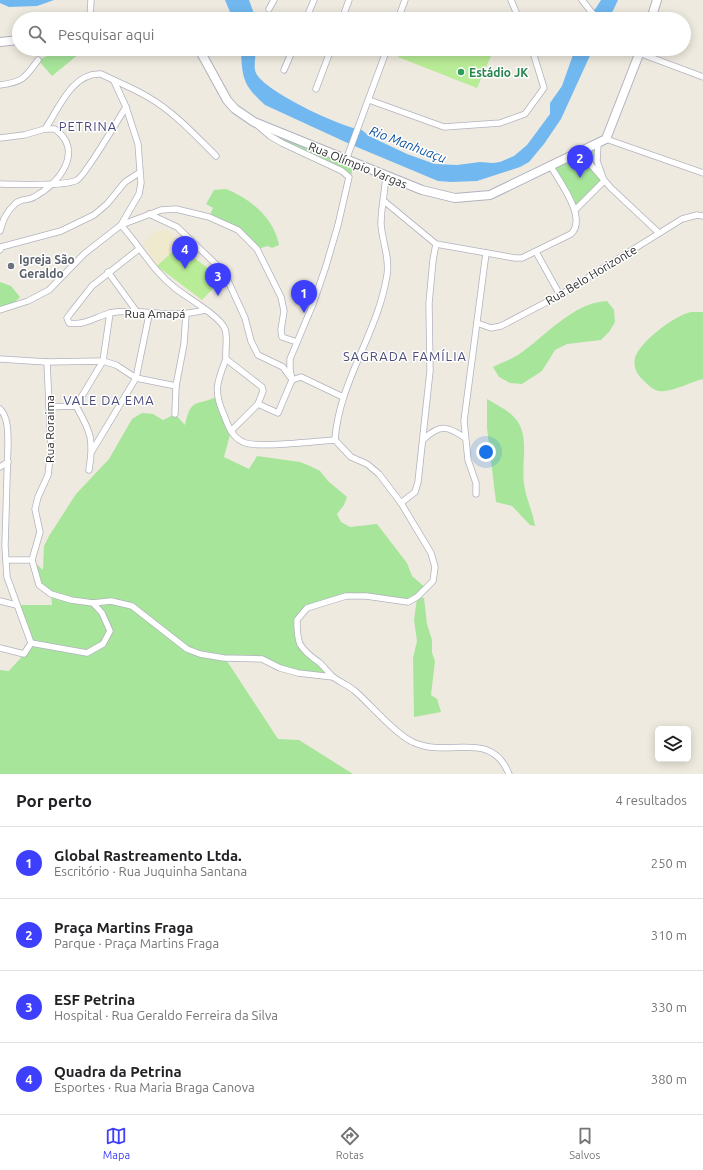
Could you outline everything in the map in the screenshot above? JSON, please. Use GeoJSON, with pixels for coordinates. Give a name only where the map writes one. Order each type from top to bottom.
{"type":"FeatureCollection","features":[{"type":"Feature","properties":{"kind":"street"},"geometry":{"type":"LineString","coordinates":[[90,12],[91,0]]}},
{"type":"Feature","properties":{"kind":"street"},"geometry":{"type":"LineString","coordinates":[[269,9],[274,0]]}},
{"type":"Feature","properties":{"kind":"street"},"geometry":{"type":"LineString","coordinates":[[309,12],[314,0]]}},
{"type":"Feature","properties":{"kind":"street"},"geometry":{"type":"LineString","coordinates":[[345,12],[349,0]]}},
{"type":"Feature","properties":{"kind":"street"},"geometry":{"type":"LineString","coordinates":[[401,12],[405,0]]}},
{"type":"Feature","properties":{"kind":"street"},"geometry":{"type":"LineString","coordinates":[[511,0],[516,12]]}},
{"type":"Feature","properties":{"kind":"street"},"geometry":{"type":"LineString","coordinates":[[582,0],[590,12]]}},
{"type":"Feature","properties":{"kind":"street"},"geometry":{"type":"LineString","coordinates":[[654,12],[658,0]]}},
{"type":"Feature","properties":{"kind":"street"},"geometry":{"type":"LineString","coordinates":[[0,42],[12,41]]}},
{"type":"Feature","properties":{"kind":"street","name":"Rua Olímpio Vargas"},"geometry":{"type":"LineString","coordinates":[[203,56],[227,100],[235,109],[254,122],[434,194],[455,198],[478,197],[501,190],[602,141]]}},
{"type":"Feature","properties":{"kind":"street"},"geometry":{"type":"LineString","coordinates":[[284,70],[290,56]]}},
{"type":"Feature","properties":{"kind":"street"},"geometry":{"type":"LineString","coordinates":[[316,90],[328,56]]}},
{"type":"Feature","properties":{"kind":"street"},"geometry":{"type":"LineString","coordinates":[[346,160],[385,56]]}},
{"type":"Feature","properties":{"kind":"street"},"geometry":{"type":"LineString","coordinates":[[369,100],[444,126],[500,123],[525,114],[544,88],[534,56]]}},
{"type":"Feature","properties":{"kind":"street"},"geometry":{"type":"LineString","coordinates":[[604,181],[597,161],[602,141],[637,56]]}},
{"type":"Feature","properties":{"kind":"street"},"geometry":{"type":"LineString","coordinates":[[653,56],[703,77]]}},
{"type":"Feature","properties":{"kind":"street"},"geometry":{"type":"LineString","coordinates":[[0,85],[17,83],[25,78],[38,60]]}},
{"type":"Feature","properties":{"kind":"street"},"geometry":{"type":"LineString","coordinates":[[44,130],[73,86],[82,78],[95,74],[101,74],[137,90],[160,104],[188,127],[216,156]]}},
{"type":"Feature","properties":{"kind":"street"},"geometry":{"type":"LineString","coordinates":[[114,81],[126,107],[138,144],[141,184],[139,194],[121,225]]}},
{"type":"Feature","properties":{"kind":"street"},"geometry":{"type":"LineString","coordinates":[[0,184],[51,183],[77,180],[86,170],[126,107]]}},
{"type":"Feature","properties":{"kind":"street"},"geometry":{"type":"LineString","coordinates":[[254,122],[276,140],[342,171],[349,177],[338,225],[326,266],[298,342],[290,359],[292,380],[278,413],[258,404]]}},
{"type":"Feature","properties":{"kind":"street"},"geometry":{"type":"LineString","coordinates":[[0,138],[55,129],[64,137],[68,149],[68,162],[63,171],[32,198],[21,200],[15,204],[4,217],[0,231]]}},
{"type":"Feature","properties":{"kind":"street"},"geometry":{"type":"LineString","coordinates":[[602,141],[703,172]]}},
{"type":"Feature","properties":{"kind":"street"},"geometry":{"type":"LineString","coordinates":[[579,151],[604,181],[659,233]]}},
{"type":"Feature","properties":{"kind":"street"},"geometry":{"type":"LineString","coordinates":[[384,201],[436,244],[522,258],[571,234],[576,230],[577,221],[575,210],[550,165]]}},
{"type":"Feature","properties":{"kind":"street"},"geometry":{"type":"LineString","coordinates":[[0,250],[1,247],[61,230],[94,215],[108,204],[125,182],[139,173]]}},
{"type":"Feature","properties":{"kind":"street"},"geometry":{"type":"LineString","coordinates":[[386,175],[381,222],[383,242],[388,262],[387,275],[371,328],[342,397],[336,423],[335,440],[351,457],[367,464],[379,474],[401,503],[431,553],[435,567],[433,581],[417,597],[408,602],[366,596],[346,596],[318,603],[307,608],[298,620],[299,643],[306,653],[320,663],[333,677],[354,690],[388,723],[414,743],[446,749],[474,747],[489,750],[498,755],[505,764],[509,774]]}},
{"type":"Feature","properties":{"kind":"street"},"geometry":{"type":"LineString","coordinates":[[575,210],[604,181]]}},
{"type":"Feature","properties":{"kind":"street"},"geometry":{"type":"LineString","coordinates":[[0,310],[28,301],[49,290],[84,254],[121,225],[161,210],[190,211],[224,222],[238,230],[256,250],[281,297],[284,311],[281,330],[282,337],[298,342]]}},
{"type":"Feature","properties":{"kind":"street"},"geometry":{"type":"LineString","coordinates":[[149,214],[177,227],[224,272],[245,318],[251,341],[258,355],[283,367],[292,380]]}},
{"type":"Feature","properties":{"kind":"street","name":"Rua Belo Horizonte"},"geometry":{"type":"LineString","coordinates":[[477,323],[491,328],[501,326],[560,295],[682,219],[697,215],[703,216]]}},
{"type":"Feature","properties":{"kind":"street"},"geometry":{"type":"LineString","coordinates":[[121,225],[151,266],[161,276],[219,321],[225,329],[226,359],[216,384],[222,412],[231,431],[243,443],[257,446],[335,440]]}},
{"type":"Feature","properties":{"kind":"street"},"geometry":{"type":"LineString","coordinates":[[401,503],[415,492],[418,482],[424,439],[430,371],[429,303],[436,244]]}},
{"type":"Feature","properties":{"kind":"street","name":"Rua Amapá"},"geometry":{"type":"LineString","coordinates":[[139,248],[92,286],[67,318],[69,323],[75,324],[110,313],[138,312],[186,314],[205,310]]}},
{"type":"Feature","properties":{"kind":"street"},"geometry":{"type":"LineString","coordinates":[[536,252],[560,295]]}},
{"type":"Feature","properties":{"kind":"street"},"geometry":{"type":"LineString","coordinates":[[476,494],[476,483],[470,468],[464,421],[486,253]]}},
{"type":"Feature","properties":{"kind":"street"},"geometry":{"type":"LineString","coordinates":[[92,451],[136,378],[149,315],[138,312],[108,272]]}},
{"type":"Feature","properties":{"kind":"street"},"geometry":{"type":"LineString","coordinates":[[76,406],[103,361],[110,313]]}},
{"type":"Feature","properties":{"kind":"street"},"geometry":{"type":"LineString","coordinates":[[175,414],[176,386],[185,339],[186,314]]}},
{"type":"Feature","properties":{"kind":"street"},"geometry":{"type":"LineString","coordinates":[[0,359],[47,362],[103,361],[116,365],[136,378],[176,386]]}},
{"type":"Feature","properties":{"kind":"street"},"geometry":{"type":"LineString","coordinates":[[226,359],[262,388],[258,404],[231,431]]}},
{"type":"Feature","properties":{"kind":"street","name":"Rua Roraima"},"geometry":{"type":"LineString","coordinates":[[32,560],[40,532],[35,509],[38,497],[48,475],[51,448],[47,362]]}},
{"type":"Feature","properties":{"kind":"street"},"geometry":{"type":"LineString","coordinates":[[292,380],[301,377],[342,397]]}},
{"type":"Feature","properties":{"kind":"street"},"geometry":{"type":"LineString","coordinates":[[49,407],[76,406]]}},
{"type":"Feature","properties":{"kind":"street"},"geometry":{"type":"LineString","coordinates":[[76,406],[91,436],[92,451],[89,470]]}},
{"type":"Feature","properties":{"kind":"street"},"geometry":{"type":"LineString","coordinates":[[0,409],[3,412],[7,427],[8,462],[2,547],[6,560],[7,576],[16,605],[31,643]]}},
{"type":"Feature","properties":{"kind":"street"},"geometry":{"type":"LineString","coordinates":[[424,439],[431,432],[446,428],[465,438]]}},
{"type":"Feature","properties":{"kind":"street"},"geometry":{"type":"LineString","coordinates":[[0,467],[8,462]]}},
{"type":"Feature","properties":{"kind":"street"},"geometry":{"type":"LineString","coordinates":[[6,560],[32,560],[39,585],[51,594],[71,600],[93,603],[111,601],[132,606],[187,649],[200,654],[224,658],[262,659],[280,668],[298,673],[333,677]]}},
{"type":"Feature","properties":{"kind":"street"},"geometry":{"type":"LineString","coordinates":[[0,600],[16,605]]}},
{"type":"Feature","properties":{"kind":"street"},"geometry":{"type":"LineString","coordinates":[[31,643],[87,653],[103,644],[110,631],[102,613],[93,603]]}},
{"type":"Feature","properties":{"kind":"street"},"geometry":{"type":"LineString","coordinates":[[0,648],[24,654],[31,643]]}},
{"type":"Feature","properties":{"kind":"shaded area"},"geometry":{"type":"Polygon","coordinates":[[[167,230],[182,243],[157,266],[143,243],[155,231],[167,230]]]}},
{"type":"Feature","properties":{"kind":"green space"},"geometry":{"type":"Polygon","coordinates":[[[47,56],[77,56],[52,76],[38,60],[47,56]]]}},
{"type":"Feature","properties":{"kind":"green space","name":"Estádio JK"},"geometry":{"type":"Polygon","coordinates":[[[398,56],[491,56],[477,88],[398,56]]]}},
{"type":"Feature","properties":{"kind":"green space"},"geometry":{"type":"Polygon","coordinates":[[[267,127],[356,164],[349,179],[349,177],[270,136],[267,127]]]}},
{"type":"Feature","properties":{"kind":"green space"},"geometry":{"type":"Polygon","coordinates":[[[598,143],[597,161],[604,181],[575,210],[550,165],[598,143]]]}},
{"type":"Feature","properties":{"kind":"green space"},"geometry":{"type":"Polygon","coordinates":[[[226,189],[244,198],[267,218],[276,235],[279,245],[272,248],[268,246],[257,249],[238,230],[209,217],[213,208],[206,204],[214,190],[226,189]]]}},
{"type":"Feature","properties":{"kind":"green space"},"geometry":{"type":"Polygon","coordinates":[[[182,243],[191,251],[189,254],[222,279],[202,300],[157,266],[182,243]]]}},
{"type":"Feature","properties":{"kind":"green space"},"geometry":{"type":"Polygon","coordinates":[[[0,282],[11,286],[20,297],[8,309],[0,310],[0,282]]]}},
{"type":"Feature","properties":{"kind":"green space"},"geometry":{"type":"Polygon","coordinates":[[[607,301],[614,310],[615,322],[609,332],[601,340],[567,344],[555,350],[542,371],[522,384],[510,383],[499,377],[493,367],[518,355],[571,314],[594,303],[607,301]]]}},
{"type":"Feature","properties":{"kind":"green space"},"geometry":{"type":"Polygon","coordinates":[[[691,312],[703,312],[703,379],[664,391],[659,391],[650,387],[637,372],[634,362],[636,355],[652,335],[676,318],[691,312]]]}},
{"type":"Feature","properties":{"kind":"green space"},"geometry":{"type":"Polygon","coordinates":[[[218,396],[231,431],[224,457],[249,469],[257,456],[300,462],[320,471],[328,481],[347,497],[344,505],[337,514],[341,522],[350,527],[377,524],[407,563],[412,576],[427,589],[418,597],[424,598],[427,624],[432,640],[432,653],[435,661],[431,695],[437,699],[441,712],[414,717],[413,658],[417,641],[414,620],[417,598],[408,602],[346,596],[307,608],[297,620],[299,643],[333,677],[298,673],[262,659],[225,658],[278,739],[299,740],[353,774],[0,774],[0,670],[9,671],[24,654],[31,643],[16,605],[52,605],[51,594],[39,585],[32,560],[43,570],[44,546],[49,536],[76,494],[109,459],[132,419],[142,413],[153,414],[163,420],[175,414],[185,425],[187,416],[193,406],[218,396]]]}},
{"type":"Feature","properties":{"kind":"green space"},"geometry":{"type":"Polygon","coordinates":[[[487,399],[510,413],[519,423],[524,439],[524,484],[535,526],[530,525],[512,506],[496,502],[487,428],[487,399]]]}},
{"type":"Feature","properties":{"kind":"water"},"geometry":{"type":"Polygon","coordinates":[[[0,0],[54,0],[37,6],[9,7],[0,3],[0,0]]]}},
{"type":"Feature","properties":{"kind":"water"},"geometry":{"type":"Polygon","coordinates":[[[225,0],[249,0],[253,12],[230,12],[225,0]]]}},
{"type":"Feature","properties":{"kind":"water"},"geometry":{"type":"Polygon","coordinates":[[[601,0],[618,0],[612,12],[592,12],[601,0]]]}},
{"type":"Feature","properties":{"kind":"water"},"geometry":{"type":"Polygon","coordinates":[[[241,56],[256,56],[255,71],[262,81],[273,90],[304,108],[362,130],[369,136],[407,154],[435,164],[457,165],[480,162],[500,162],[514,156],[527,145],[550,114],[550,103],[562,86],[573,56],[590,56],[561,119],[544,144],[529,162],[520,167],[477,181],[451,182],[438,181],[352,145],[265,105],[248,86],[242,67],[241,56]]]}},
{"type":"Feature","properties":{"kind":"place","name":"Estádio JK"},"geometry":{"type":"Point","coordinates":[461,72]}},
{"type":"Feature","properties":{"kind":"place","name":"Praça Martins Fraga"},"geometry":{"type":"Point","coordinates":[580,178]}},
{"type":"Feature","properties":{"kind":"place","name":"Igreja São Geraldo"},"geometry":{"type":"Point","coordinates":[11,266]}},
{"type":"Feature","properties":{"kind":"place","name":"Quadra da Petrina"},"geometry":{"type":"Point","coordinates":[185,269]}},
{"type":"Feature","properties":{"kind":"place","name":"ESF Petrina"},"geometry":{"type":"Point","coordinates":[218,296]}},
{"type":"Feature","properties":{"kind":"place","name":"Global Rastreamento Ltda."},"geometry":{"type":"Point","coordinates":[304,313]}},
{"type":"Feature","properties":{"kind":"district","name":"PETRINA"},"geometry":{"type":"Point","coordinates":[88,126]}},
{"type":"Feature","properties":{"kind":"district","name":"SAGRADA FAMÍLIA"},"geometry":{"type":"Point","coordinates":[405,356]}},
{"type":"Feature","properties":{"kind":"district","name":"VALE DA EMA"},"geometry":{"type":"Point","coordinates":[109,400]}},
{"type":"Feature","properties":{"kind":"water label","name":"Rio Manhuaçu"},"geometry":{"type":"Point","coordinates":[408,144]}}]}
